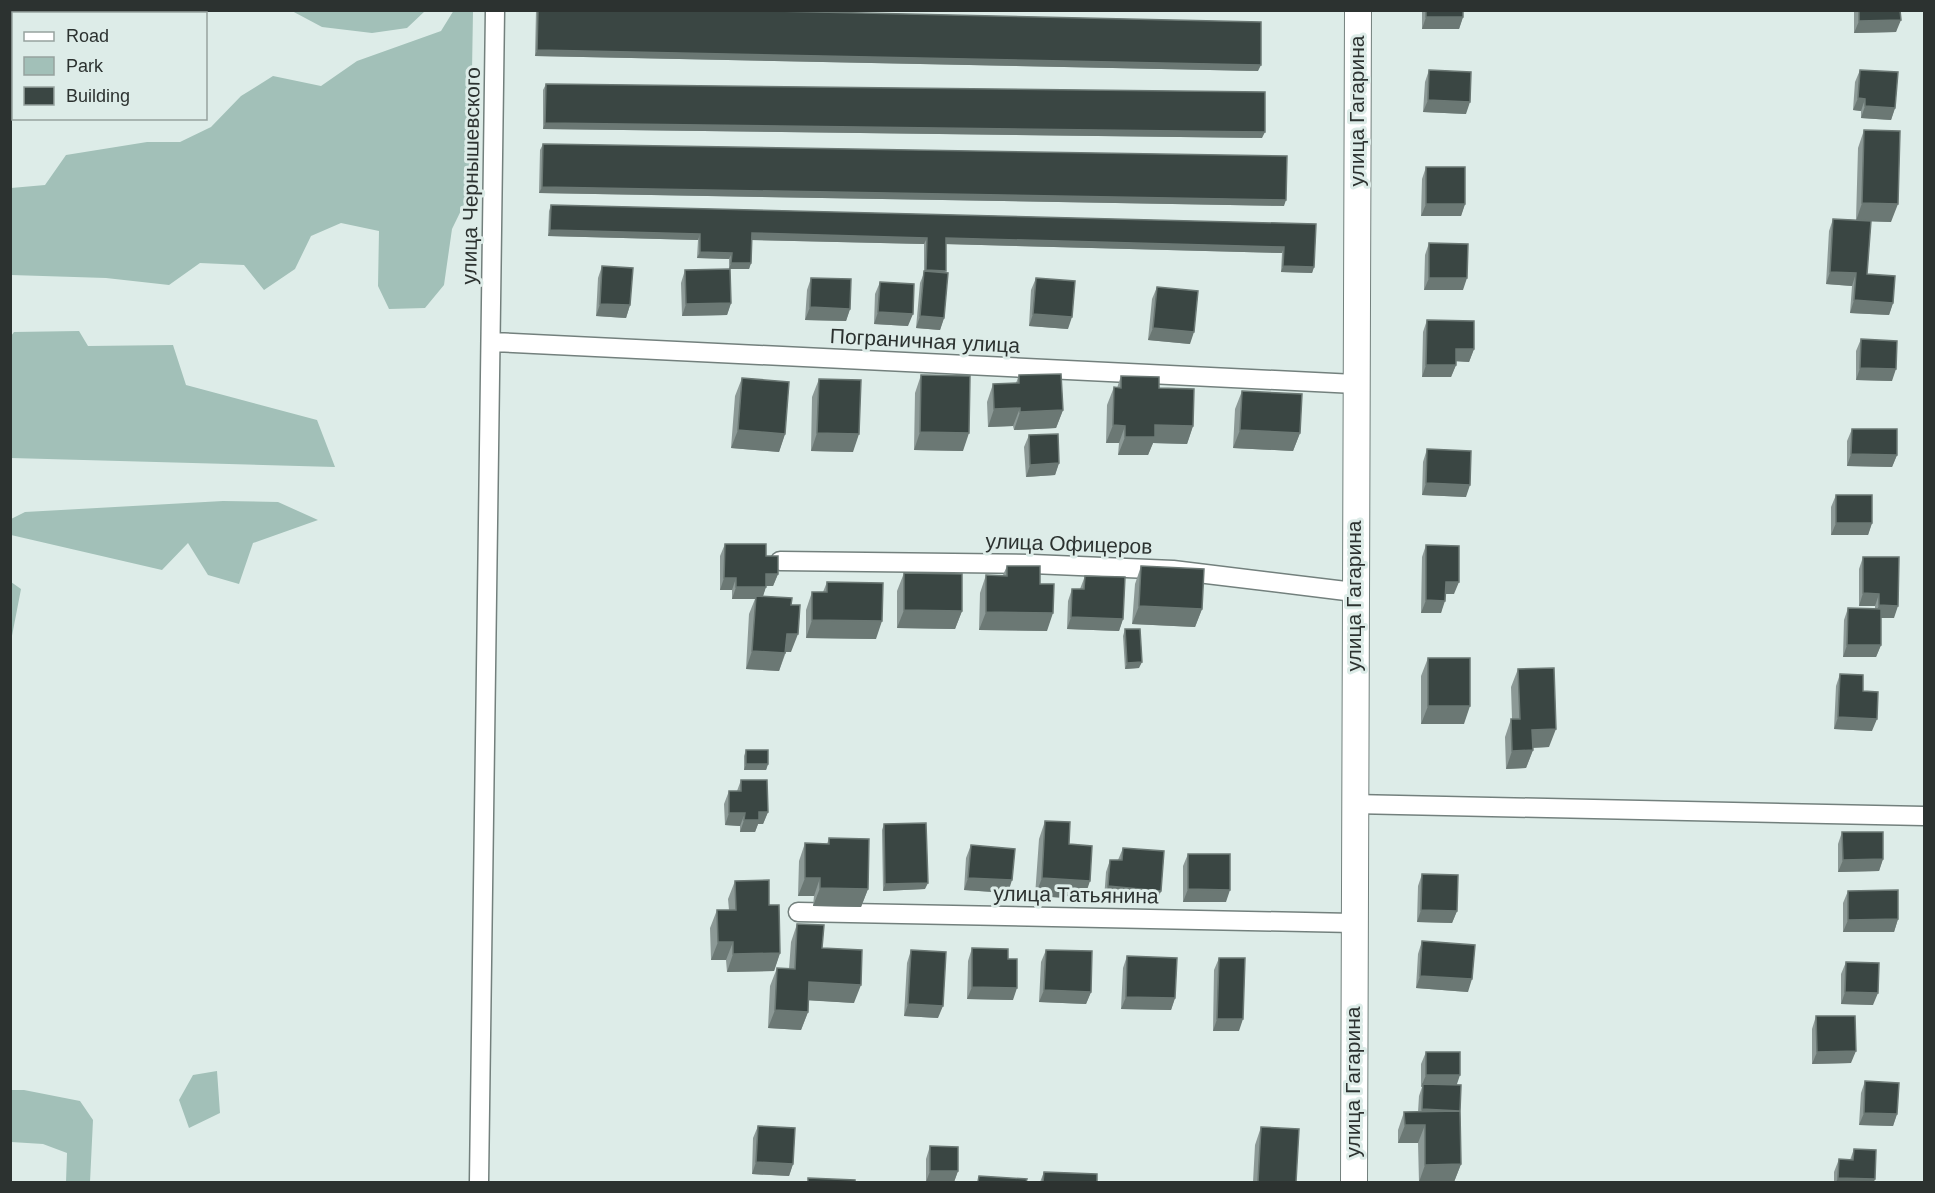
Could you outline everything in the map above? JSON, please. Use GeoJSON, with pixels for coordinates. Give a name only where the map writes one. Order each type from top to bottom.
{"type":"FeatureCollection","features":[{"type":"Feature","properties":{"kind":"street","name":"улица Чернышевского"},"geometry":{"type":"LineString","coordinates":[[478,1182],[492,342],[490,216],[495,10]]}},
{"type":"Feature","properties":{"kind":"street","name":"улица Гагарина"},"geometry":{"type":"LineString","coordinates":[[1354,1182],[1353,804],[1358,10]]}},
{"type":"Feature","properties":{"kind":"street","name":"Пограничная улица"},"geometry":{"type":"LineString","coordinates":[[492,342],[1355,384]]}},
{"type":"Feature","properties":{"kind":"street","name":"улица Офицеров"},"geometry":{"type":"LineString","coordinates":[[780,561],[1032,564],[1173,570],[1354,592]]}},
{"type":"Feature","properties":{"kind":"street"},"geometry":{"type":"LineString","coordinates":[[1353,804],[1924,816]]}},
{"type":"Feature","properties":{"kind":"street","name":"улица Татьянина"},"geometry":{"type":"LineString","coordinates":[[798,912],[1353,923]]}},
{"type":"Feature","properties":{"kind":"green space"},"geometry":{"type":"Polygon","coordinates":[[[454,10],[473,11],[470,192],[452,229],[444,285],[425,308],[389,309],[378,286],[379,231],[341,223],[311,236],[295,269],[264,290],[244,265],[200,263],[169,285],[106,278],[11,275],[11,188],[45,185],[66,155],[147,142],[180,142],[211,127],[241,96],[273,76],[321,86],[357,61],[441,31],[454,10]]]}},
{"type":"Feature","properties":{"kind":"green space"},"geometry":{"type":"Polygon","coordinates":[[[292,11],[425,11],[407,28],[372,33],[322,27],[292,11]]]}},
{"type":"Feature","properties":{"kind":"green space"},"geometry":{"type":"Polygon","coordinates":[[[79,331],[88,346],[173,345],[186,385],[317,420],[335,467],[11,458],[11,336],[14,332],[79,331]]]}},
{"type":"Feature","properties":{"kind":"green space"},"geometry":{"type":"Polygon","coordinates":[[[223,501],[278,502],[318,520],[253,543],[239,584],[208,575],[188,543],[162,570],[11,535],[11,519],[25,512],[223,501]]]}},
{"type":"Feature","properties":{"kind":"green space"},"geometry":{"type":"Polygon","coordinates":[[[11,582],[21,589],[10,641],[11,582]]]}},
{"type":"Feature","properties":{"kind":"green space"},"geometry":{"type":"Polygon","coordinates":[[[217,1071],[220,1113],[189,1128],[179,1100],[193,1075],[217,1071]]]}},
{"type":"Feature","properties":{"kind":"green space"},"geometry":{"type":"Polygon","coordinates":[[[10,1090],[24,1090],[80,1101],[93,1120],[90,1182],[66,1182],[67,1153],[43,1144],[11,1142],[10,1090]]]}},
{"type":"Feature","properties":{"kind":"building"},"geometry":{"type":"Polygon","coordinates":[[[538,10],[730,10],[1261,22],[1261,65],[537,50],[538,10]]]}},
{"type":"Feature","properties":{"kind":"building"},"geometry":{"type":"Polygon","coordinates":[[[1426,10],[1463,10],[1463,17],[1426,17],[1426,10]]]}},
{"type":"Feature","properties":{"kind":"building"},"geometry":{"type":"Polygon","coordinates":[[[1859,10],[1900,10],[1901,20],[1859,21],[1859,10]]]}},
{"type":"Feature","properties":{"kind":"building"},"geometry":{"type":"Polygon","coordinates":[[[1429,70],[1471,72],[1470,102],[1428,100],[1429,70]]]}},
{"type":"Feature","properties":{"kind":"building"},"geometry":{"type":"Polygon","coordinates":[[[1860,70],[1898,72],[1895,108],[1865,106],[1865,99],[1858,98],[1860,70]]]}},
{"type":"Feature","properties":{"kind":"building"},"geometry":{"type":"Polygon","coordinates":[[[546,84],[1265,92],[1265,132],[545,123],[546,84]]]}},
{"type":"Feature","properties":{"kind":"building"},"geometry":{"type":"Polygon","coordinates":[[[1864,130],[1900,131],[1898,204],[1862,203],[1864,130]]]}},
{"type":"Feature","properties":{"kind":"building"},"geometry":{"type":"Polygon","coordinates":[[[543,144],[1287,156],[1286,200],[542,187],[543,144]]]}},
{"type":"Feature","properties":{"kind":"building"},"geometry":{"type":"Polygon","coordinates":[[[1426,167],[1465,167],[1465,204],[1426,204],[1426,167]]]}},
{"type":"Feature","properties":{"kind":"building"},"geometry":{"type":"Polygon","coordinates":[[[551,205],[1316,224],[1314,267],[1283,266],[1284,247],[946,238],[946,271],[926,270],[927,238],[752,233],[751,263],[731,263],[732,253],[700,252],[700,234],[550,230],[551,205]]]}},
{"type":"Feature","properties":{"kind":"building"},"geometry":{"type":"Polygon","coordinates":[[[1833,219],[1871,221],[1867,274],[1895,276],[1893,303],[1854,300],[1856,273],[1830,272],[1833,219]]]}},
{"type":"Feature","properties":{"kind":"building"},"geometry":{"type":"Polygon","coordinates":[[[1429,243],[1468,244],[1467,278],[1429,278],[1429,243]]]}},
{"type":"Feature","properties":{"kind":"building"},"geometry":{"type":"Polygon","coordinates":[[[602,266],[633,268],[630,305],[600,304],[602,266]]]}},
{"type":"Feature","properties":{"kind":"building"},"geometry":{"type":"Polygon","coordinates":[[[730,269],[731,303],[686,304],[685,270],[730,269]]]}},
{"type":"Feature","properties":{"kind":"building"},"geometry":{"type":"Polygon","coordinates":[[[924,271],[948,273],[944,318],[920,316],[924,271]]]}},
{"type":"Feature","properties":{"kind":"building"},"geometry":{"type":"Polygon","coordinates":[[[811,278],[851,279],[850,309],[810,307],[811,278]]]}},
{"type":"Feature","properties":{"kind":"building"},"geometry":{"type":"Polygon","coordinates":[[[1036,278],[1075,281],[1072,317],[1033,314],[1036,278]]]}},
{"type":"Feature","properties":{"kind":"building"},"geometry":{"type":"Polygon","coordinates":[[[880,282],[914,284],[913,314],[878,312],[880,282]]]}},
{"type":"Feature","properties":{"kind":"building"},"geometry":{"type":"Polygon","coordinates":[[[1157,287],[1198,291],[1194,332],[1153,328],[1157,287]]]}},
{"type":"Feature","properties":{"kind":"building"},"geometry":{"type":"Polygon","coordinates":[[[1427,320],[1474,321],[1474,349],[1456,349],[1456,365],[1426,365],[1427,320]]]}},
{"type":"Feature","properties":{"kind":"building"},"geometry":{"type":"Polygon","coordinates":[[[1861,339],[1897,341],[1896,369],[1860,368],[1861,339]]]}},
{"type":"Feature","properties":{"kind":"building"},"geometry":{"type":"Polygon","coordinates":[[[1061,374],[1063,410],[1020,412],[1020,408],[994,409],[993,384],[1019,383],[1019,375],[1061,374]]]}},
{"type":"Feature","properties":{"kind":"building"},"geometry":{"type":"Polygon","coordinates":[[[921,375],[970,376],[969,433],[920,432],[921,375]]]}},
{"type":"Feature","properties":{"kind":"building"},"geometry":{"type":"Polygon","coordinates":[[[1121,376],[1159,377],[1159,388],[1194,389],[1193,426],[1155,425],[1155,437],[1125,437],[1125,426],[1113,425],[1114,387],[1121,388],[1121,376]]]}},
{"type":"Feature","properties":{"kind":"building"},"geometry":{"type":"Polygon","coordinates":[[[742,378],[789,382],[785,434],[738,430],[742,378]]]}},
{"type":"Feature","properties":{"kind":"building"},"geometry":{"type":"Polygon","coordinates":[[[819,379],[861,380],[859,434],[817,433],[819,379]]]}},
{"type":"Feature","properties":{"kind":"building"},"geometry":{"type":"Polygon","coordinates":[[[1242,391],[1302,394],[1300,433],[1240,430],[1242,391]]]}},
{"type":"Feature","properties":{"kind":"building"},"geometry":{"type":"Polygon","coordinates":[[[1852,429],[1897,429],[1897,455],[1851,454],[1852,429]]]}},
{"type":"Feature","properties":{"kind":"building"},"geometry":{"type":"Polygon","coordinates":[[[1058,434],[1059,463],[1030,465],[1029,435],[1058,434]]]}},
{"type":"Feature","properties":{"kind":"building"},"geometry":{"type":"Polygon","coordinates":[[[1427,449],[1471,451],[1470,485],[1426,483],[1427,449]]]}},
{"type":"Feature","properties":{"kind":"building"},"geometry":{"type":"Polygon","coordinates":[[[1836,495],[1872,495],[1872,523],[1836,523],[1836,495]]]}},
{"type":"Feature","properties":{"kind":"building"},"geometry":{"type":"Polygon","coordinates":[[[725,544],[766,544],[766,556],[778,556],[778,574],[766,574],[766,587],[736,587],[736,578],[724,578],[725,544]]]}},
{"type":"Feature","properties":{"kind":"building"},"geometry":{"type":"Polygon","coordinates":[[[1426,545],[1459,546],[1459,582],[1446,582],[1445,601],[1426,600],[1426,545]]]}},
{"type":"Feature","properties":{"kind":"building"},"geometry":{"type":"Polygon","coordinates":[[[1863,557],[1899,557],[1898,606],[1879,605],[1879,594],[1863,593],[1863,557]]]}},
{"type":"Feature","properties":{"kind":"building"},"geometry":{"type":"Polygon","coordinates":[[[1007,566],[1040,566],[1040,584],[1054,584],[1053,613],[986,612],[986,575],[1007,576],[1007,566]]]}},
{"type":"Feature","properties":{"kind":"building"},"geometry":{"type":"Polygon","coordinates":[[[1141,566],[1204,569],[1202,609],[1139,606],[1141,566]]]}},
{"type":"Feature","properties":{"kind":"building"},"geometry":{"type":"Polygon","coordinates":[[[904,573],[962,574],[962,611],[904,610],[904,573]]]}},
{"type":"Feature","properties":{"kind":"building"},"geometry":{"type":"Polygon","coordinates":[[[1085,576],[1125,577],[1123,619],[1071,617],[1072,589],[1084,589],[1085,576]]]}},
{"type":"Feature","properties":{"kind":"building"},"geometry":{"type":"Polygon","coordinates":[[[827,582],[883,583],[882,621],[812,620],[812,592],[827,592],[827,582]]]}},
{"type":"Feature","properties":{"kind":"building"},"geometry":{"type":"Polygon","coordinates":[[[756,596],[792,598],[791,605],[800,605],[798,634],[787,634],[785,653],[752,651],[756,596]]]}},
{"type":"Feature","properties":{"kind":"building"},"geometry":{"type":"Polygon","coordinates":[[[1848,608],[1881,609],[1881,645],[1847,645],[1848,608]]]}},
{"type":"Feature","properties":{"kind":"building"},"geometry":{"type":"Polygon","coordinates":[[[1125,629],[1140,629],[1142,662],[1127,663],[1125,629]]]}},
{"type":"Feature","properties":{"kind":"building"},"geometry":{"type":"Polygon","coordinates":[[[1428,658],[1470,658],[1470,706],[1428,706],[1428,658]]]}},
{"type":"Feature","properties":{"kind":"building"},"geometry":{"type":"Polygon","coordinates":[[[1554,668],[1556,729],[1532,730],[1533,750],[1512,751],[1511,719],[1520,719],[1518,669],[1554,668]]]}},
{"type":"Feature","properties":{"kind":"building"},"geometry":{"type":"Polygon","coordinates":[[[1840,674],[1863,675],[1863,691],[1878,692],[1877,719],[1838,717],[1840,674]]]}},
{"type":"Feature","properties":{"kind":"building"},"geometry":{"type":"Polygon","coordinates":[[[746,750],[768,750],[768,764],[746,764],[746,750]]]}},
{"type":"Feature","properties":{"kind":"building"},"geometry":{"type":"Polygon","coordinates":[[[741,780],[767,780],[768,812],[759,812],[759,820],[744,820],[745,813],[729,813],[729,791],[741,791],[741,780]]]}},
{"type":"Feature","properties":{"kind":"building"},"geometry":{"type":"Polygon","coordinates":[[[1045,821],[1070,822],[1069,844],[1092,846],[1090,881],[1042,878],[1045,821]]]}},
{"type":"Feature","properties":{"kind":"building"},"geometry":{"type":"Polygon","coordinates":[[[926,823],[928,883],[885,884],[884,824],[926,823]]]}},
{"type":"Feature","properties":{"kind":"building"},"geometry":{"type":"Polygon","coordinates":[[[1842,832],[1883,832],[1883,859],[1843,860],[1842,832]]]}},
{"type":"Feature","properties":{"kind":"building"},"geometry":{"type":"Polygon","coordinates":[[[829,838],[869,839],[868,889],[820,888],[820,878],[805,878],[805,843],[829,844],[829,838]]]}},
{"type":"Feature","properties":{"kind":"building"},"geometry":{"type":"Polygon","coordinates":[[[971,845],[1015,849],[1012,880],[968,878],[971,845]]]}},
{"type":"Feature","properties":{"kind":"building"},"geometry":{"type":"Polygon","coordinates":[[[1123,848],[1164,851],[1161,891],[1108,886],[1110,860],[1122,860],[1123,848]]]}},
{"type":"Feature","properties":{"kind":"building"},"geometry":{"type":"Polygon","coordinates":[[[1188,854],[1230,854],[1230,890],[1188,889],[1188,854]]]}},
{"type":"Feature","properties":{"kind":"building"},"geometry":{"type":"Polygon","coordinates":[[[1422,874],[1458,875],[1457,911],[1421,910],[1422,874]]]}},
{"type":"Feature","properties":{"kind":"building"},"geometry":{"type":"Polygon","coordinates":[[[769,880],[769,905],[779,905],[780,953],[733,954],[733,942],[718,942],[717,910],[736,910],[735,881],[769,880]]]}},
{"type":"Feature","properties":{"kind":"building"},"geometry":{"type":"Polygon","coordinates":[[[1898,890],[1898,919],[1848,920],[1848,891],[1898,890]]]}},
{"type":"Feature","properties":{"kind":"building"},"geometry":{"type":"Polygon","coordinates":[[[797,924],[824,925],[822,948],[862,950],[861,985],[809,982],[808,1012],[775,1010],[777,968],[795,969],[797,924]]]}},
{"type":"Feature","properties":{"kind":"building"},"geometry":{"type":"Polygon","coordinates":[[[1422,941],[1475,945],[1472,979],[1420,976],[1422,941]]]}},
{"type":"Feature","properties":{"kind":"building"},"geometry":{"type":"Polygon","coordinates":[[[972,948],[1008,949],[1008,959],[1017,959],[1017,988],[972,987],[972,948]]]}},
{"type":"Feature","properties":{"kind":"building"},"geometry":{"type":"Polygon","coordinates":[[[911,950],[946,952],[943,1006],[908,1004],[911,950]]]}},
{"type":"Feature","properties":{"kind":"building"},"geometry":{"type":"Polygon","coordinates":[[[1046,950],[1092,951],[1091,992],[1044,990],[1046,950]]]}},
{"type":"Feature","properties":{"kind":"building"},"geometry":{"type":"Polygon","coordinates":[[[1127,956],[1177,958],[1175,998],[1126,997],[1127,956]]]}},
{"type":"Feature","properties":{"kind":"building"},"geometry":{"type":"Polygon","coordinates":[[[1219,958],[1245,958],[1243,1019],[1217,1019],[1219,958]]]}},
{"type":"Feature","properties":{"kind":"building"},"geometry":{"type":"Polygon","coordinates":[[[1846,962],[1879,963],[1878,993],[1845,992],[1846,962]]]}},
{"type":"Feature","properties":{"kind":"building"},"geometry":{"type":"Polygon","coordinates":[[[1816,1016],[1855,1016],[1856,1051],[1817,1052],[1816,1016]]]}},
{"type":"Feature","properties":{"kind":"building"},"geometry":{"type":"Polygon","coordinates":[[[1426,1052],[1460,1052],[1460,1075],[1426,1075],[1426,1052]]]}},
{"type":"Feature","properties":{"kind":"building"},"geometry":{"type":"Polygon","coordinates":[[[1865,1081],[1899,1083],[1897,1114],[1864,1113],[1865,1081]]]}},
{"type":"Feature","properties":{"kind":"building"},"geometry":{"type":"Polygon","coordinates":[[[1423,1084],[1461,1085],[1460,1111],[1422,1109],[1423,1084]]]}},
{"type":"Feature","properties":{"kind":"building"},"geometry":{"type":"Polygon","coordinates":[[[1460,1111],[1461,1164],[1425,1165],[1425,1125],[1405,1125],[1404,1112],[1460,1111]]]}},
{"type":"Feature","properties":{"kind":"building"},"geometry":{"type":"Polygon","coordinates":[[[758,1126],[795,1128],[793,1164],[756,1162],[758,1126]]]}},
{"type":"Feature","properties":{"kind":"building"},"geometry":{"type":"Polygon","coordinates":[[[1261,1127],[1299,1129],[1296,1182],[1258,1182],[1261,1127]]]}},
{"type":"Feature","properties":{"kind":"building"},"geometry":{"type":"Polygon","coordinates":[[[930,1146],[958,1147],[958,1171],[930,1171],[930,1146]]]}},
{"type":"Feature","properties":{"kind":"building"},"geometry":{"type":"Polygon","coordinates":[[[1854,1149],[1876,1150],[1875,1179],[1838,1178],[1839,1159],[1853,1160],[1854,1149]]]}},
{"type":"Feature","properties":{"kind":"building"},"geometry":{"type":"Polygon","coordinates":[[[1044,1172],[1097,1174],[1097,1182],[1043,1182],[1044,1172]]]}},
{"type":"Feature","properties":{"kind":"building"},"geometry":{"type":"Polygon","coordinates":[[[979,1176],[1027,1179],[1026,1182],[978,1182],[979,1176]]]}},
{"type":"Feature","properties":{"kind":"building"},"geometry":{"type":"Polygon","coordinates":[[[808,1178],[855,1180],[855,1182],[808,1182],[808,1178]]]}}]}
